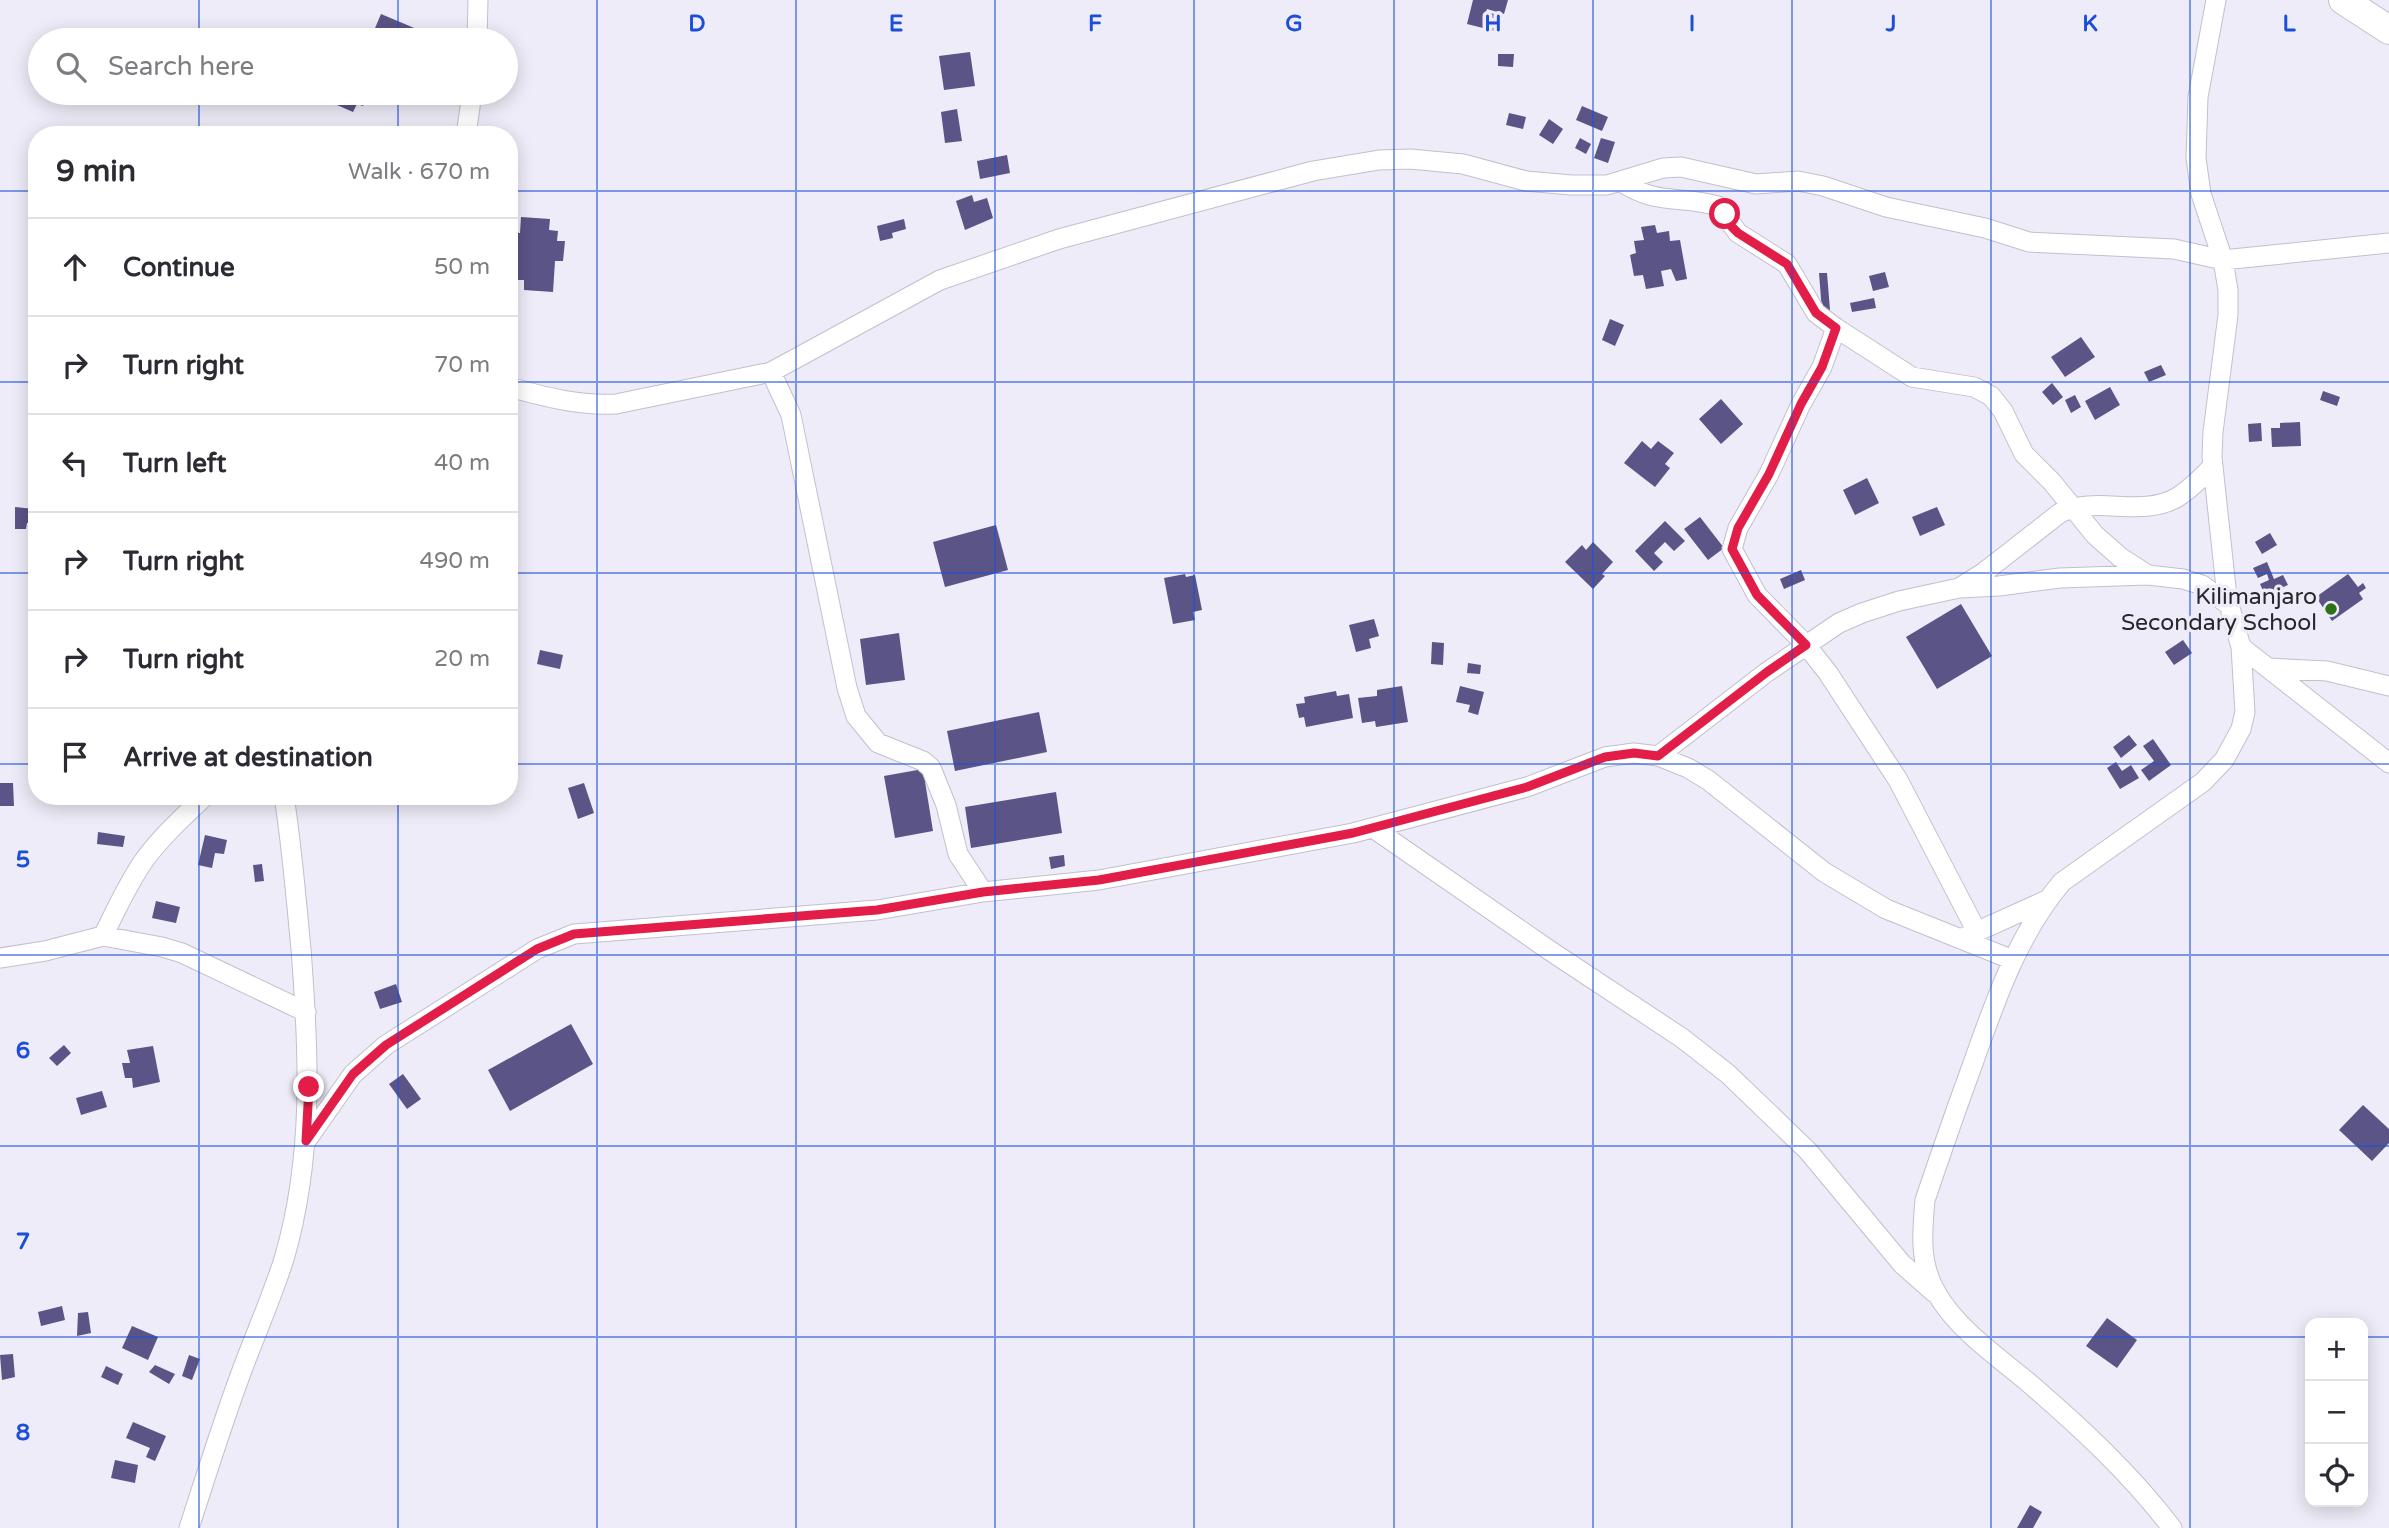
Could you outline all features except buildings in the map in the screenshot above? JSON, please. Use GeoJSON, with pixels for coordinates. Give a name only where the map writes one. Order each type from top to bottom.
{"type":"FeatureCollection","features":[{"type":"Feature","properties":{"kind":"street"},"geometry":{"type":"LineString","coordinates":[[477,28],[478,0]]}},
{"type":"Feature","properties":{"kind":"street"},"geometry":{"type":"LineString","coordinates":[[1937,1294],[1923,1252],[1925,1200],[2012,960],[2047,900],[2062,882],[2203,782],[2224,760],[2241,729],[2245,712],[2241,647],[2229,605],[2213,466],[2213,432],[2228,316],[2228,290],[2223,260],[2201,194],[2196,158],[2198,96],[2216,0]]}},
{"type":"Feature","properties":{"kind":"street"},"geometry":{"type":"LineString","coordinates":[[2343,0],[2389,30]]}},
{"type":"Feature","properties":{"kind":"street"},"geometry":{"type":"LineString","coordinates":[[467,126],[470,105]]}},
{"type":"Feature","properties":{"kind":"street"},"geometry":{"type":"LineString","coordinates":[[518,390],[555,400],[590,405],[616,404],[771,372],[940,280],[975,266],[1218,194],[1253,188],[1313,171],[1379,160],[1410,159],[1463,164],[1542,183],[1590,186],[1620,181],[1663,168],[1681,167],[1756,184],[1798,181],[1823,186],[1886,207],[1985,228],[2029,242],[2174,249],[2223,260],[2389,243]]}},
{"type":"Feature","properties":{"kind":"street"},"geometry":{"type":"LineString","coordinates":[[1620,181],[1636,192],[1655,198],[1718,206],[1738,233],[1787,264],[1816,313],[1836,328],[1912,377],[1974,387],[1991,397],[2003,411],[2024,454],[2052,481],[2071,508],[2108,548],[2148,575]]}},
{"type":"Feature","properties":{"kind":"street"},"geometry":{"type":"LineString","coordinates":[[1836,328],[1822,367],[1801,404],[1769,474],[1738,528],[1732,549],[1757,595],[1806,645],[1835,682],[1898,780],[1968,936]]}},
{"type":"Feature","properties":{"kind":"street"},"geometry":{"type":"LineString","coordinates":[[771,372],[790,415],[847,688],[856,716],[878,743],[923,761],[931,768],[946,805],[958,853],[983,892]]}},
{"type":"Feature","properties":{"kind":"street"},"geometry":{"type":"LineString","coordinates":[[1959,588],[1983,573],[2060,513],[2084,505],[2160,504],[2177,498],[2213,466]]}},
{"type":"Feature","properties":{"kind":"street"},"geometry":{"type":"LineString","coordinates":[[1658,756],[1767,672],[1839,623],[1862,612],[1959,588],[2060,578],[2148,575],[2183,579],[2202,586],[2229,605]]}},
{"type":"Feature","properties":{"kind":"street"},"geometry":{"type":"LineString","coordinates":[[2241,647],[2389,764]]}},
{"type":"Feature","properties":{"kind":"street"},"geometry":{"type":"LineString","coordinates":[[2268,668],[2327,671],[2389,686]]}},
{"type":"Feature","properties":{"kind":"street"},"geometry":{"type":"LineString","coordinates":[[306,1141],[353,1074],[386,1045],[537,949],[574,934],[877,910],[983,892],[1099,880],[1373,828],[1527,787],[1605,757],[1634,753],[1658,756],[1688,768],[1722,790],[1805,859],[1886,909],[1968,936],[2012,960]]}},
{"type":"Feature","properties":{"kind":"street"},"geometry":{"type":"LineString","coordinates":[[103,936],[146,858],[196,805]]}},
{"type":"Feature","properties":{"kind":"street"},"geometry":{"type":"LineString","coordinates":[[189,1528],[240,1377],[284,1259],[306,1141],[309,1087],[306,1012],[285,805]]}},
{"type":"Feature","properties":{"kind":"street"},"geometry":{"type":"LineString","coordinates":[[1373,828],[1682,1038],[1728,1074],[1814,1157],[1902,1264],[1937,1294],[1964,1328],[2099,1445],[2172,1528]]}},
{"type":"Feature","properties":{"kind":"street"},"geometry":{"type":"LineString","coordinates":[[1968,936],[2047,900]]}},
{"type":"Feature","properties":{"kind":"street"},"geometry":{"type":"LineString","coordinates":[[0,958],[45,951],[103,936],[182,953],[306,1012]]}},
{"type":"Feature","properties":{"kind":"place","name":"Kilimanjaro Secondary School"},"geometry":{"type":"Point","coordinates":[2331,609]}},
{"type":"Feature","properties":{"kind":"route"},"geometry":{"type":"LineString","coordinates":[[309,1087],[306,1141],[353,1074],[386,1045],[537,949],[574,934],[877,910],[983,892],[1099,880],[1353,833],[1527,787],[1605,757],[1634,753],[1658,756],[1806,645],[1757,595],[1732,549],[1738,528],[1769,474],[1801,404],[1822,367],[1836,328],[1816,313],[1793,270],[1738,233],[1725,214]]}}]}
